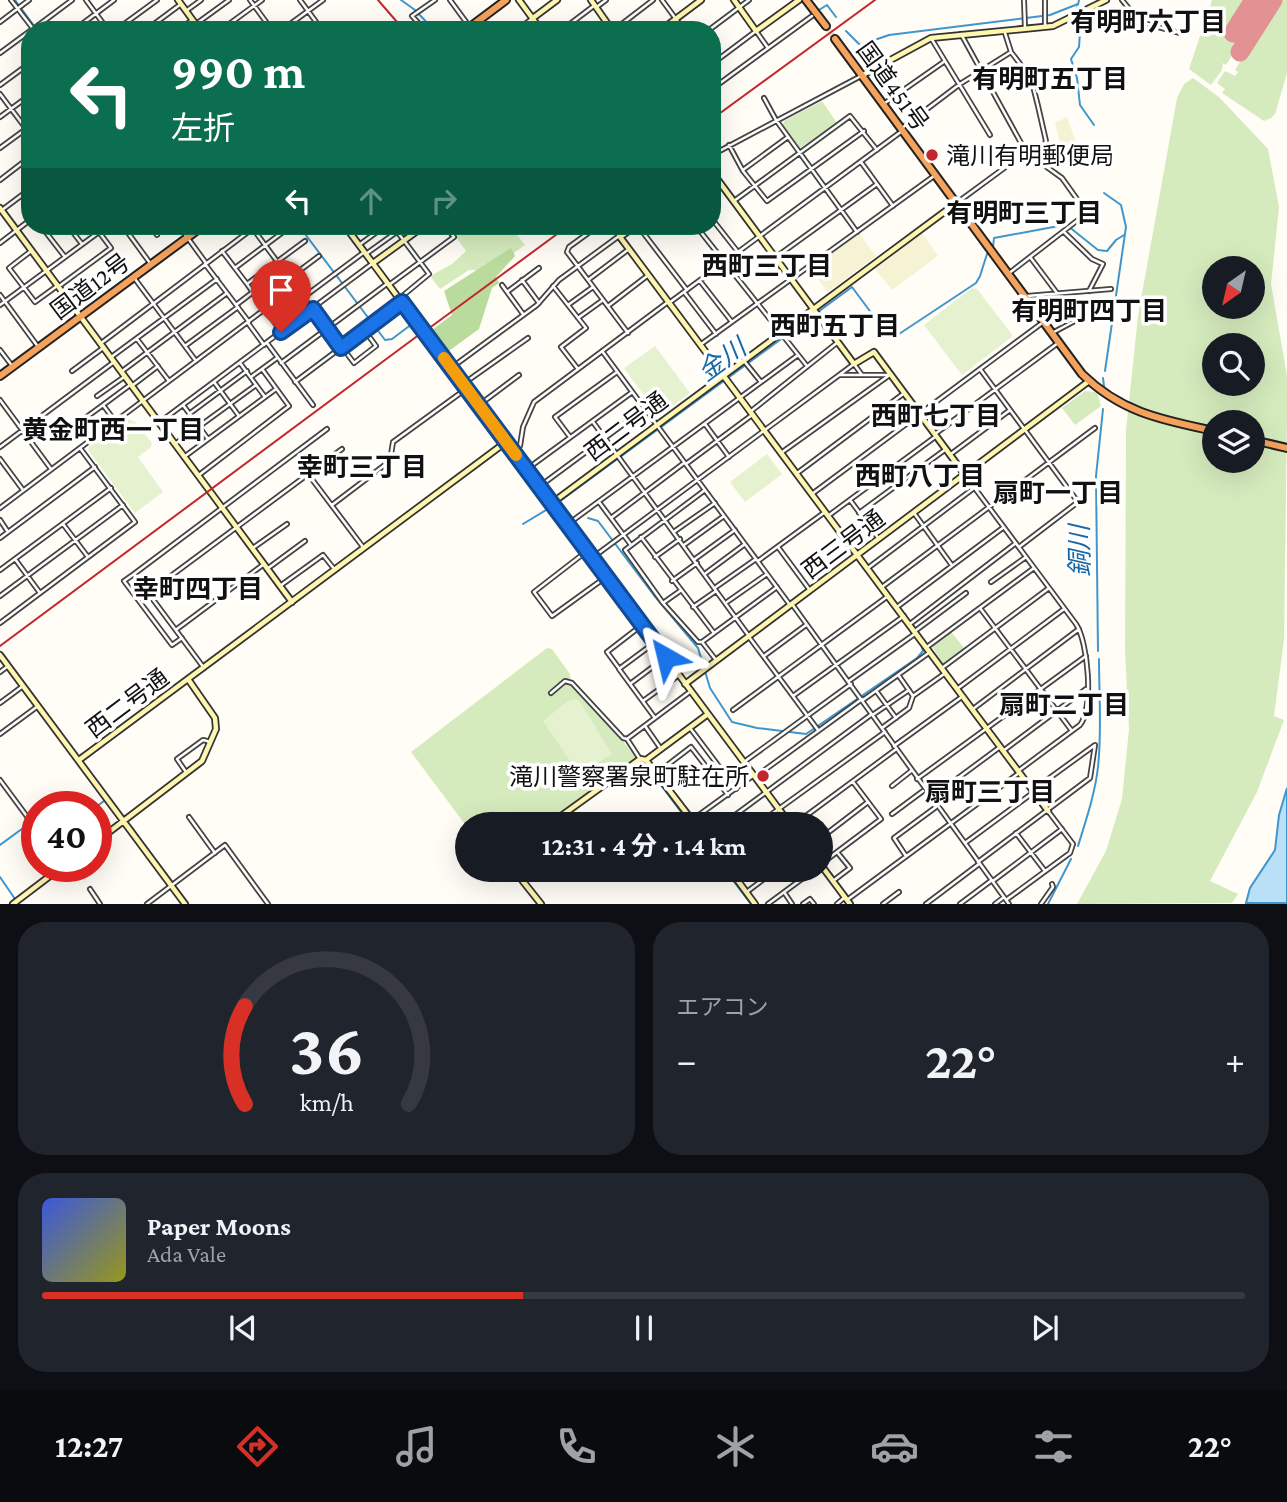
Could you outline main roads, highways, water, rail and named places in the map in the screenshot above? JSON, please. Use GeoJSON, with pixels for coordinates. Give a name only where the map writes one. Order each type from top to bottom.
{"type":"FeatureCollection","features":[{"type":"Feature","properties":{"kind":"highway"},"geometry":{"type":"LineString","coordinates":[[479,21],[506,0]]}},
{"type":"Feature","properties":{"kind":"highway"},"geometry":{"type":"LineString","coordinates":[[806,0],[825,26]]}},
{"type":"Feature","properties":{"kind":"highway","name":"国道451号"},"geometry":{"type":"LineString","coordinates":[[835,39],[1024,298],[1089,381],[1120,404],[1151,417],[1202,428]]}},
{"type":"Feature","properties":{"kind":"highway","name":"国道12号"},"geometry":{"type":"LineString","coordinates":[[0,376],[191,235]]}},
{"type":"Feature","properties":{"kind":"highway"},"geometry":{"type":"LineString","coordinates":[[1265,442],[1287,447]]}},
{"type":"Feature","properties":{"kind":"water"},"geometry":{"type":"Polygon","coordinates":[[[1287,788],[1287,903],[1246,903],[1250,888],[1275,850],[1279,815],[1287,788]]]}},
{"type":"Feature","properties":{"kind":"waterway"},"geometry":{"type":"LineString","coordinates":[[15,0],[30,21]]}},
{"type":"Feature","properties":{"kind":"waterway"},"geometry":{"type":"LineString","coordinates":[[401,0],[425,21]]}},
{"type":"Feature","properties":{"kind":"waterway"},"geometry":{"type":"LineString","coordinates":[[1077,9],[1079,0]]}},
{"type":"Feature","properties":{"kind":"waterway"},"geometry":{"type":"LineString","coordinates":[[846,31],[860,45],[889,35],[1050,15],[1078,4]]}},
{"type":"Feature","properties":{"kind":"waterway"},"geometry":{"type":"LineString","coordinates":[[819,10],[827,5],[836,17]]}},
{"type":"Feature","properties":{"kind":"waterway"},"geometry":{"type":"LineString","coordinates":[[1081,17],[1079,47],[1071,59],[1077,78],[1080,105],[1094,125]]}},
{"type":"Feature","properties":{"kind":"waterway"},"geometry":{"type":"LineString","coordinates":[[721,84],[745,67]]}},
{"type":"Feature","properties":{"kind":"waterway","name":"銅川"},"geometry":{"type":"LineString","coordinates":[[1104,193],[1121,205],[1126,227],[1105,371]]}},
{"type":"Feature","properties":{"kind":"waterway","name":"金川"},"geometry":{"type":"LineString","coordinates":[[993,247],[994,238],[1064,225],[1098,250],[1107,251],[1124,235]]}},
{"type":"Feature","properties":{"kind":"waterway"},"geometry":{"type":"LineString","coordinates":[[306,235],[385,340],[392,339],[412,324]]}},
{"type":"Feature","properties":{"kind":"waterway","name":"金川"},"geometry":{"type":"LineString","coordinates":[[556,504],[852,287],[884,330],[896,336],[976,283],[987,254]]}},
{"type":"Feature","properties":{"kind":"waterway","name":"銅川"},"geometry":{"type":"LineString","coordinates":[[1103,378],[1104,386]]}},
{"type":"Feature","properties":{"kind":"waterway","name":"銅川"},"geometry":{"type":"LineString","coordinates":[[1098,651],[1096,476],[1103,409]]}},
{"type":"Feature","properties":{"kind":"waterway","name":"金川"},"geometry":{"type":"LineString","coordinates":[[523,524],[551,507]]}},
{"type":"Feature","properties":{"kind":"waterway"},"geometry":{"type":"LineString","coordinates":[[588,518],[598,521],[698,648],[710,688],[732,722],[757,728],[806,734],[917,658],[923,651],[921,644],[859,562]]}},
{"type":"Feature","properties":{"kind":"waterway","name":"銅川"},"geometry":{"type":"LineString","coordinates":[[1078,846],[1098,767],[1099,659]]}},
{"type":"Feature","properties":{"kind":"waterway"},"geometry":{"type":"LineString","coordinates":[[646,765],[681,812]]}},
{"type":"Feature","properties":{"kind":"waterway"},"geometry":{"type":"LineString","coordinates":[[0,845],[21,830]]}},
{"type":"Feature","properties":{"kind":"waterway","name":"銅川"},"geometry":{"type":"LineString","coordinates":[[1048,904],[1071,859]]}},
{"type":"Feature","properties":{"kind":"waterway"},"geometry":{"type":"LineString","coordinates":[[0,877],[15,899]]}},
{"type":"Feature","properties":{"kind":"waterway"},"geometry":{"type":"LineString","coordinates":[[734,882],[751,904]]}},
{"type":"Feature","properties":{"kind":"tunnel"},"geometry":{"type":"LineString","coordinates":[[826,26],[835,39]]}},
{"type":"Feature","properties":{"kind":"railway"},"geometry":{"type":"LineString","coordinates":[[378,0],[396,21]]}},
{"type":"Feature","properties":{"kind":"railway"},"geometry":{"type":"LineString","coordinates":[[721,112],[875,0]]}},
{"type":"Feature","properties":{"kind":"railway"},"geometry":{"type":"LineString","coordinates":[[428,329],[556,235]]}},
{"type":"Feature","properties":{"kind":"railway"},"geometry":{"type":"LineString","coordinates":[[0,646],[420,334]]}},
{"type":"Feature","properties":{"kind":"place","name":"滝川有明郵便局"},"geometry":{"type":"Point","coordinates":[932,155]}},
{"type":"Feature","properties":{"kind":"place","name":"滝川警察署泉町駐在所"},"geometry":{"type":"Point","coordinates":[763,776]}},
{"type":"Feature","properties":{"kind":"district","name":"有明町六丁目"},"geometry":{"type":"Point","coordinates":[1148,22]}},
{"type":"Feature","properties":{"kind":"district","name":"有明町五丁目"},"geometry":{"type":"Point","coordinates":[1050,79]}},
{"type":"Feature","properties":{"kind":"district","name":"有明町三丁目"},"geometry":{"type":"Point","coordinates":[1024,213]}},
{"type":"Feature","properties":{"kind":"district","name":"西町三丁目"},"geometry":{"type":"Point","coordinates":[767,266]}},
{"type":"Feature","properties":{"kind":"district","name":"有明町四丁目"},"geometry":{"type":"Point","coordinates":[1089,311]}},
{"type":"Feature","properties":{"kind":"district","name":"西町五丁目"},"geometry":{"type":"Point","coordinates":[835,326]}},
{"type":"Feature","properties":{"kind":"district","name":"西町七丁目"},"geometry":{"type":"Point","coordinates":[936,416]}},
{"type":"Feature","properties":{"kind":"district","name":"黄金町西一丁目"},"geometry":{"type":"Point","coordinates":[113,430]}},
{"type":"Feature","properties":{"kind":"district","name":"幸町三丁目"},"geometry":{"type":"Point","coordinates":[362,467]}},
{"type":"Feature","properties":{"kind":"district","name":"西町八丁目"},"geometry":{"type":"Point","coordinates":[920,476]}},
{"type":"Feature","properties":{"kind":"district","name":"扇町一丁目"},"geometry":{"type":"Point","coordinates":[1058,493]}},
{"type":"Feature","properties":{"kind":"district","name":"幸町四丁目"},"geometry":{"type":"Point","coordinates":[198,589]}},
{"type":"Feature","properties":{"kind":"district","name":"扇町二丁目"},"geometry":{"type":"Point","coordinates":[1064,705]}},
{"type":"Feature","properties":{"kind":"district","name":"扇町三丁目"},"geometry":{"type":"Point","coordinates":[990,792]}}]}
